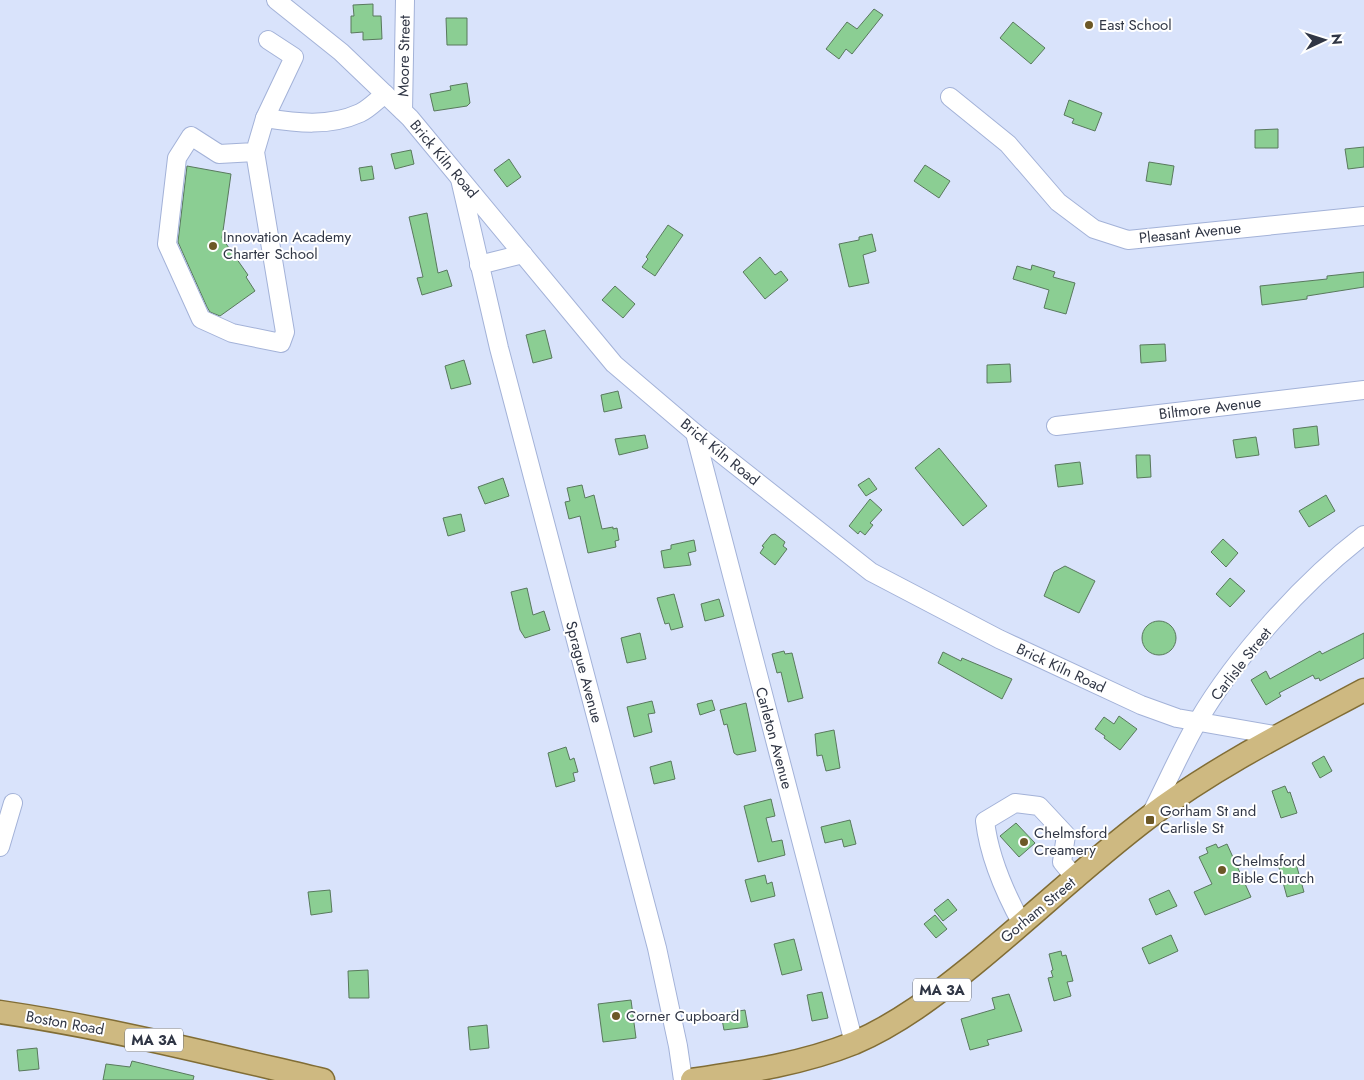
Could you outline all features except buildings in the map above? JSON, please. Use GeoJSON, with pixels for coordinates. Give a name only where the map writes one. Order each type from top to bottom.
{"type":"FeatureCollection","features":[{"type":"Feature","properties":{"kind":"main road","name":"Gorham Street"},"geometry":{"type":"LineString","coordinates":[[692,1080],[754,1071],[803,1060],[854,1043],[896,1021],[935,995],[1150,817],[1227,764],[1364,690]]}},
{"type":"Feature","properties":{"kind":"main road","name":"Boston Road"},"geometry":{"type":"LineString","coordinates":[[0,1012],[67,1022],[180,1046],[314,1078]]}},
{"type":"Feature","properties":{"kind":"street","name":"Brick Kiln Road"},"geometry":{"type":"LineString","coordinates":[[276,0],[341,52],[403,111],[460,176],[614,364],[695,433],[871,572],[999,639],[1115,694],[1177,718],[1280,736]]}},
{"type":"Feature","properties":{"kind":"street","name":"Moore Street"},"geometry":{"type":"LineString","coordinates":[[403,111],[405,0]]}},
{"type":"Feature","properties":{"kind":"street"},"geometry":{"type":"LineString","coordinates":[[255,152],[219,154],[191,136],[177,158],[166,244],[200,319],[232,333],[281,343],[285,332],[255,152],[265,118],[294,57],[268,40]]}},
{"type":"Feature","properties":{"kind":"street"},"geometry":{"type":"LineString","coordinates":[[265,118],[294,123],[326,123],[362,113],[385,94]]}},
{"type":"Feature","properties":{"kind":"street","name":"Pleasant Avenue"},"geometry":{"type":"LineString","coordinates":[[950,97],[1008,144],[1058,202],[1094,229],[1128,240],[1364,216]]}},
{"type":"Feature","properties":{"kind":"street","name":"Sprague Avenue"},"geometry":{"type":"LineString","coordinates":[[460,176],[499,348],[657,948],[678,1046],[683,1080]]}},
{"type":"Feature","properties":{"kind":"street"},"geometry":{"type":"LineString","coordinates":[[479,265],[523,254]]}},
{"type":"Feature","properties":{"kind":"street","name":"Biltmore Avenue"},"geometry":{"type":"LineString","coordinates":[[1056,426],[1364,390]]}},
{"type":"Feature","properties":{"kind":"street","name":"Carleton Avenue"},"geometry":{"type":"LineString","coordinates":[[695,433],[854,1043]]}},
{"type":"Feature","properties":{"kind":"street","name":"Carlisle Street"},"geometry":{"type":"LineString","coordinates":[[1150,817],[1198,721],[1255,641],[1326,567],[1364,535]]}},
{"type":"Feature","properties":{"kind":"street"},"geometry":{"type":"LineString","coordinates":[[0,847],[13,803]]}},
{"type":"Feature","properties":{"kind":"street"},"geometry":{"type":"LineString","coordinates":[[1022,924],[1010,902],[987,838],[985,821],[1015,803],[1040,806],[1066,835],[1062,862],[1076,879]]}},
{"type":"Feature","properties":{"kind":"place","name":"East School"},"geometry":{"type":"Point","coordinates":[1089,25]}},
{"type":"Feature","properties":{"kind":"place","name":"Innovation Academy Charter School"},"geometry":{"type":"Point","coordinates":[213,246]}},
{"type":"Feature","properties":{"kind":"place","name":"Gorham St and Carlisle St"},"geometry":{"type":"Point","coordinates":[1150,820]}},
{"type":"Feature","properties":{"kind":"place","name":"Chelmsford Creamery"},"geometry":{"type":"Point","coordinates":[1024,842]}},
{"type":"Feature","properties":{"kind":"place","name":"Chelmsford Bible Church"},"geometry":{"type":"Point","coordinates":[1222,870]}},
{"type":"Feature","properties":{"kind":"place","name":"Corner Cupboard"},"geometry":{"type":"Point","coordinates":[616,1016]}}]}
